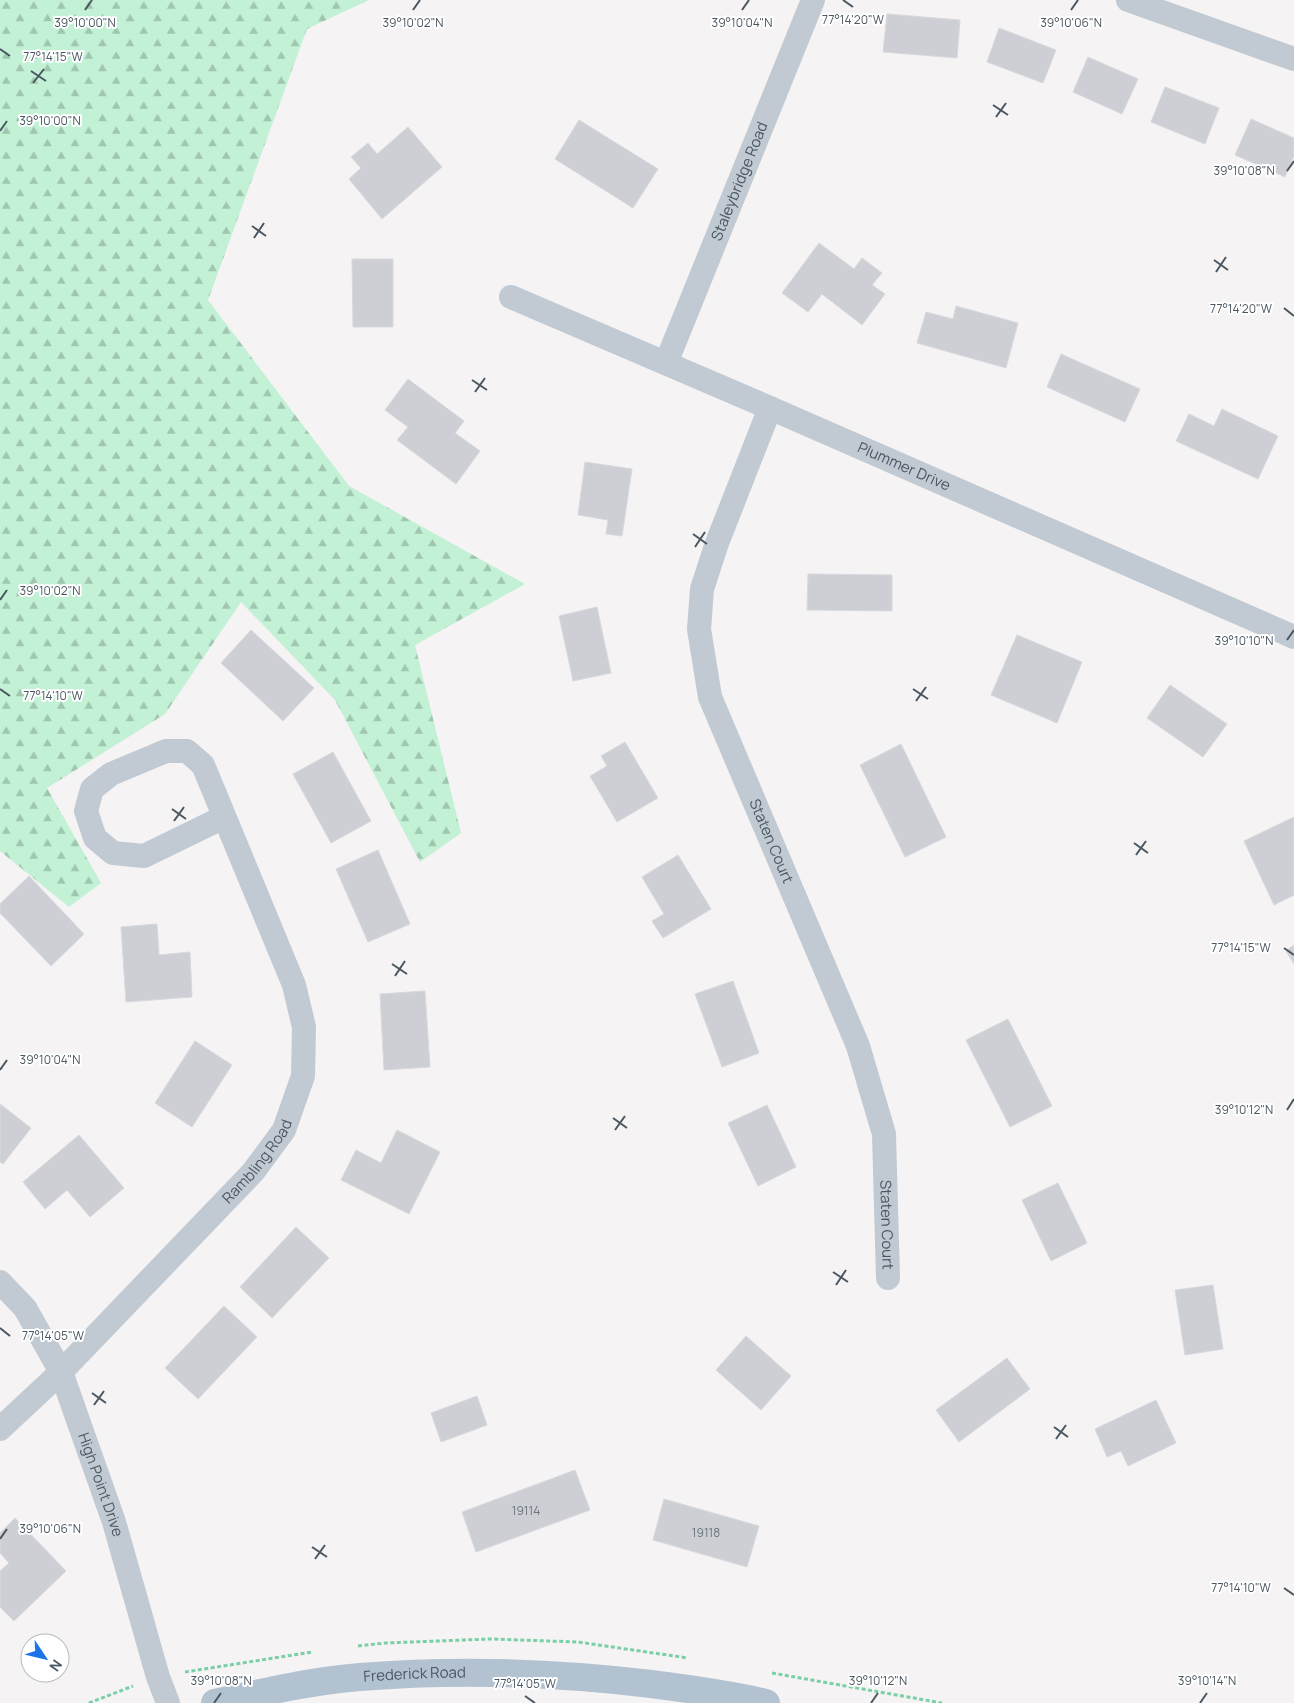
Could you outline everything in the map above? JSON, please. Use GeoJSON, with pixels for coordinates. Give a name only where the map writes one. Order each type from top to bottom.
{"type":"FeatureCollection","features":[{"type":"Feature","properties":{"kind":"main road","name":"Frederick Road"},"geometry":{"type":"LineString","coordinates":[[215,1703],[261,1693],[360,1677],[476,1671],[546,1673],[602,1678],[724,1693],[766,1703]]}},
{"type":"Feature","properties":{"kind":"street","name":"Staleybridge Road"},"geometry":{"type":"LineString","coordinates":[[666,363],[813,0]]}},
{"type":"Feature","properties":{"kind":"street"},"geometry":{"type":"LineString","coordinates":[[1128,0],[1294,59]]}},
{"type":"Feature","properties":{"kind":"street","name":"Plummer Drive"},"geometry":{"type":"LineString","coordinates":[[511,297],[1294,637]]}},
{"type":"Feature","properties":{"kind":"street","name":"Staten Court"},"geometry":{"type":"LineString","coordinates":[[770,408],[716,543],[702,589],[699,629],[710,697],[858,1046],[884,1134],[888,1278]]}},
{"type":"Feature","properties":{"kind":"street","name":"Rambling Road"},"geometry":{"type":"LineString","coordinates":[[0,1429],[61,1372],[252,1172],[284,1130],[303,1076],[304,1027],[294,985],[203,765],[186,751],[166,751],[110,774],[92,789],[86,811],[95,838],[114,853],[144,856],[224,817]]}},
{"type":"Feature","properties":{"kind":"street","name":"High Point Drive"},"geometry":{"type":"LineString","coordinates":[[0,1282],[25,1308],[61,1372],[114,1522],[158,1677],[168,1703]]}},
{"type":"Feature","properties":{"kind":"green space"},"geometry":{"type":"Polygon","coordinates":[[[0,0],[369,0],[307,29],[208,300],[349,486],[525,584],[415,645],[461,833],[420,862],[335,700],[241,602],[165,714],[47,788],[101,883],[69,907],[0,851],[0,0]]]}},
{"type":"Feature","properties":{"kind":"building"},"geometry":{"type":"Polygon","coordinates":[[[887,14],[960,20],[957,58],[883,52],[887,14]]]}},
{"type":"Feature","properties":{"kind":"building"},"geometry":{"type":"Polygon","coordinates":[[[999,28],[1056,50],[1043,83],[987,62],[999,28]]]}},
{"type":"Feature","properties":{"kind":"building"},"geometry":{"type":"Polygon","coordinates":[[[1088,57],[1138,79],[1122,114],[1073,92],[1088,57]]]}},
{"type":"Feature","properties":{"kind":"building"},"geometry":{"type":"Polygon","coordinates":[[[1165,87],[1219,108],[1205,144],[1151,122],[1165,87]]]}},
{"type":"Feature","properties":{"kind":"building"},"geometry":{"type":"Polygon","coordinates":[[[1251,119],[1294,138],[1294,156],[1285,177],[1235,155],[1251,119]]]}},
{"type":"Feature","properties":{"kind":"building"},"geometry":{"type":"Polygon","coordinates":[[[579,120],[658,169],[633,208],[555,159],[579,120]]]}},
{"type":"Feature","properties":{"kind":"building"},"geometry":{"type":"Polygon","coordinates":[[[408,127],[442,167],[382,219],[349,179],[361,168],[351,157],[368,143],[377,154],[408,127]]]}},
{"type":"Feature","properties":{"kind":"building"},"geometry":{"type":"Polygon","coordinates":[[[819,243],[854,269],[862,258],[882,273],[872,285],[885,294],[862,325],[822,294],[808,312],[782,293],[819,243]]]}},
{"type":"Feature","properties":{"kind":"building"},"geometry":{"type":"Polygon","coordinates":[[[352,259],[393,259],[393,327],[353,327],[352,259]]]}},
{"type":"Feature","properties":{"kind":"building"},"geometry":{"type":"Polygon","coordinates":[[[956,306],[1018,323],[1006,368],[917,343],[926,312],[953,319],[956,306]]]}},
{"type":"Feature","properties":{"kind":"building"},"geometry":{"type":"Polygon","coordinates":[[[1061,354],[1140,389],[1125,422],[1047,387],[1061,354]]]}},
{"type":"Feature","properties":{"kind":"building"},"geometry":{"type":"Polygon","coordinates":[[[408,379],[464,421],[455,433],[480,451],[456,484],[397,440],[408,427],[385,410],[408,379]]]}},
{"type":"Feature","properties":{"kind":"building"},"geometry":{"type":"Polygon","coordinates":[[[1222,409],[1278,436],[1258,479],[1176,441],[1189,414],[1214,426],[1222,409]]]}},
{"type":"Feature","properties":{"kind":"building"},"geometry":{"type":"Polygon","coordinates":[[[585,462],[632,469],[622,536],[606,534],[608,520],[578,515],[585,462]]]}},
{"type":"Feature","properties":{"kind":"building"},"geometry":{"type":"Polygon","coordinates":[[[808,574],[892,575],[892,611],[807,610],[808,574]]]}},
{"type":"Feature","properties":{"kind":"building"},"geometry":{"type":"Polygon","coordinates":[[[597,607],[611,673],[573,681],[559,616],[597,607]]]}},
{"type":"Feature","properties":{"kind":"building"},"geometry":{"type":"Polygon","coordinates":[[[251,630],[314,688],[283,721],[221,663],[251,630]]]}},
{"type":"Feature","properties":{"kind":"building"},"geometry":{"type":"Polygon","coordinates":[[[1017,635],[1082,662],[1057,723],[991,695],[1017,635]]]}},
{"type":"Feature","properties":{"kind":"building"},"geometry":{"type":"Polygon","coordinates":[[[1170,685],[1227,724],[1203,757],[1147,718],[1170,685]]]}},
{"type":"Feature","properties":{"kind":"building"},"geometry":{"type":"Polygon","coordinates":[[[625,742],[658,798],[617,822],[590,776],[607,766],[601,756],[625,742]]]}},
{"type":"Feature","properties":{"kind":"building"},"geometry":{"type":"Polygon","coordinates":[[[901,744],[946,837],[905,857],[860,765],[901,744]]]}},
{"type":"Feature","properties":{"kind":"building"},"geometry":{"type":"Polygon","coordinates":[[[333,752],[371,821],[331,843],[293,774],[333,752]]]}},
{"type":"Feature","properties":{"kind":"building"},"geometry":{"type":"Polygon","coordinates":[[[1294,817],[1294,895],[1274,905],[1244,841],[1294,817]]]}},
{"type":"Feature","properties":{"kind":"building"},"geometry":{"type":"Polygon","coordinates":[[[378,850],[410,924],[368,942],[336,869],[378,850]]]}},
{"type":"Feature","properties":{"kind":"building"},"geometry":{"type":"Polygon","coordinates":[[[678,855],[711,909],[663,938],[652,921],[664,914],[642,877],[678,855]]]}},
{"type":"Feature","properties":{"kind":"building"},"geometry":{"type":"Polygon","coordinates":[[[29,876],[84,934],[51,966],[0,913],[0,904],[29,876]]]}},
{"type":"Feature","properties":{"kind":"building"},"geometry":{"type":"Polygon","coordinates":[[[157,924],[159,955],[190,952],[192,997],[126,1002],[121,927],[157,924]]]}},
{"type":"Feature","properties":{"kind":"building"},"geometry":{"type":"Polygon","coordinates":[[[1294,945],[1294,964],[1286,951],[1294,945]]]}},
{"type":"Feature","properties":{"kind":"building"},"geometry":{"type":"Polygon","coordinates":[[[733,981],[759,1053],[722,1067],[695,994],[733,981]]]}},
{"type":"Feature","properties":{"kind":"building"},"geometry":{"type":"Polygon","coordinates":[[[425,991],[430,1067],[384,1070],[380,994],[425,991]]]}},
{"type":"Feature","properties":{"kind":"building"},"geometry":{"type":"Polygon","coordinates":[[[1008,1019],[1052,1106],[1010,1127],[966,1040],[1008,1019]]]}},
{"type":"Feature","properties":{"kind":"building"},"geometry":{"type":"Polygon","coordinates":[[[195,1041],[232,1065],[192,1127],[155,1103],[195,1041]]]}},
{"type":"Feature","properties":{"kind":"building"},"geometry":{"type":"Polygon","coordinates":[[[0,1104],[31,1128],[3,1164],[0,1162],[0,1104]]]}},
{"type":"Feature","properties":{"kind":"building"},"geometry":{"type":"Polygon","coordinates":[[[767,1105],[796,1167],[758,1186],[728,1123],[767,1105]]]}},
{"type":"Feature","properties":{"kind":"building"},"geometry":{"type":"Polygon","coordinates":[[[397,1130],[440,1152],[409,1214],[341,1180],[356,1150],[381,1163],[397,1130]]]}},
{"type":"Feature","properties":{"kind":"building"},"geometry":{"type":"Polygon","coordinates":[[[79,1135],[124,1188],[90,1217],[67,1190],[45,1209],[23,1182],[79,1135]]]}},
{"type":"Feature","properties":{"kind":"building"},"geometry":{"type":"Polygon","coordinates":[[[1058,1183],[1087,1243],[1051,1261],[1022,1200],[1058,1183]]]}},
{"type":"Feature","properties":{"kind":"building"},"geometry":{"type":"Polygon","coordinates":[[[296,1227],[329,1258],[272,1318],[240,1287],[296,1227]]]}},
{"type":"Feature","properties":{"kind":"building"},"geometry":{"type":"Polygon","coordinates":[[[1213,1285],[1223,1349],[1185,1355],[1175,1290],[1213,1285]]]}},
{"type":"Feature","properties":{"kind":"building"},"geometry":{"type":"Polygon","coordinates":[[[224,1306],[257,1337],[198,1399],[165,1368],[224,1306]]]}},
{"type":"Feature","properties":{"kind":"building"},"geometry":{"type":"Polygon","coordinates":[[[746,1336],[791,1376],[761,1410],[716,1370],[746,1336]]]}},
{"type":"Feature","properties":{"kind":"building"},"geometry":{"type":"Polygon","coordinates":[[[1007,1358],[1030,1389],[959,1442],[936,1410],[1007,1358]]]}},
{"type":"Feature","properties":{"kind":"building"},"geometry":{"type":"Polygon","coordinates":[[[477,1396],[487,1425],[441,1442],[431,1413],[477,1396]]]}},
{"type":"Feature","properties":{"kind":"building"},"geometry":{"type":"Polygon","coordinates":[[[1156,1400],[1176,1443],[1128,1466],[1121,1451],[1107,1457],[1095,1429],[1156,1400]]]}},
{"type":"Feature","properties":{"kind":"building"},"geometry":{"type":"Polygon","coordinates":[[[575,1470],[590,1510],[476,1552],[462,1512],[575,1470]]]}},
{"type":"Feature","properties":{"kind":"building"},"geometry":{"type":"Polygon","coordinates":[[[664,1499],[759,1526],[747,1567],[653,1540],[664,1499]]]}},
{"type":"Feature","properties":{"kind":"building"},"geometry":{"type":"Polygon","coordinates":[[[15,1518],[66,1571],[14,1621],[0,1607],[0,1571],[9,1563],[0,1553],[0,1533],[15,1518]]]}}]}
